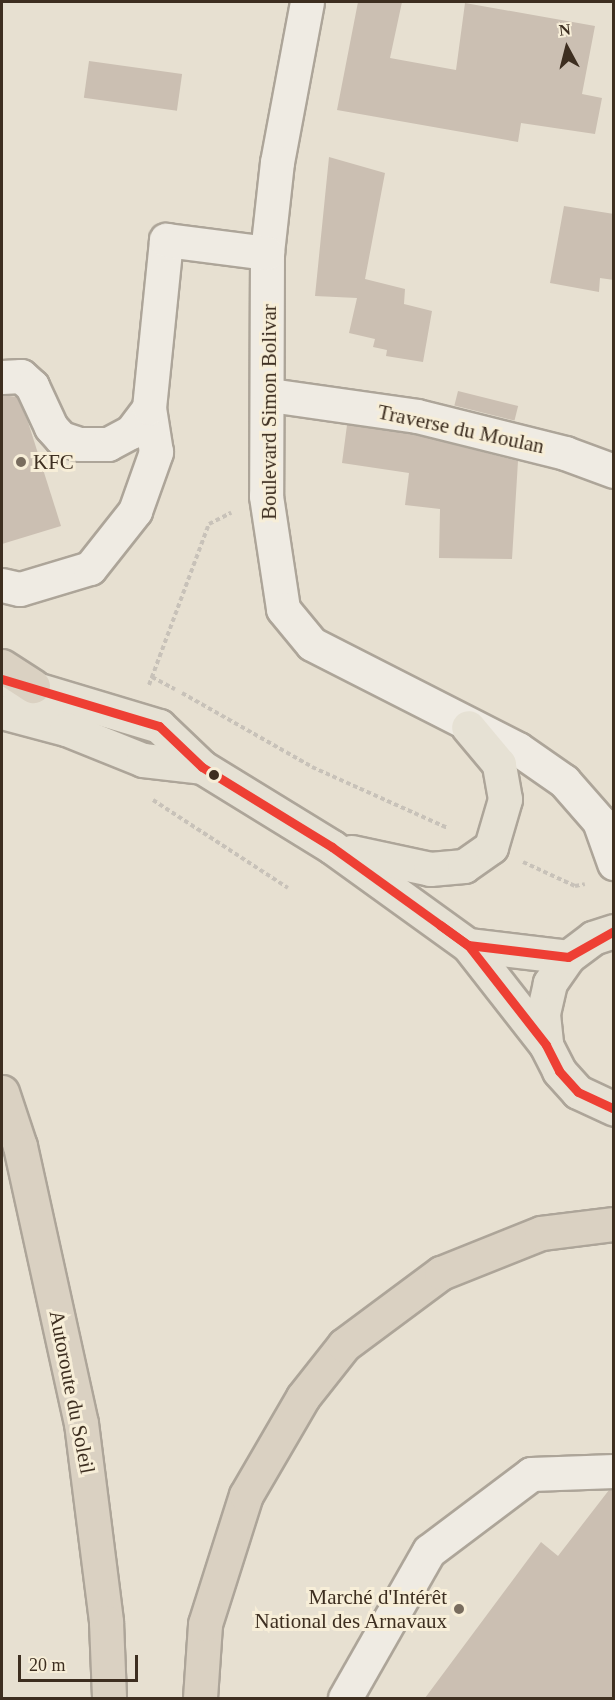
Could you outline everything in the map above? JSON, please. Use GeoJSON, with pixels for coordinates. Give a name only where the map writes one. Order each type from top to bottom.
{"type":"FeatureCollection","features":[{"type":"Feature","properties":{"kind":"highway"},"geometry":{"type":"LineString","coordinates":[[2,666],[33,686]]}},
{"type":"Feature","properties":{"kind":"highway","name":"Autoroute du Soleil"},"geometry":{"type":"LineString","coordinates":[[2,1092],[20,1146],[81,1423],[106,1622],[109,1698]]}},
{"type":"Feature","properties":{"kind":"highway"},"geometry":{"type":"LineString","coordinates":[[200,1698],[206,1624],[246,1495],[303,1397],[344,1345],[441,1273],[541,1233],[614,1224]]}},
{"type":"Feature","properties":{"kind":"main road"},"geometry":{"type":"LineString","coordinates":[[2,679],[33,686],[159,726],[202,766],[332,847],[468,945],[546,1045],[559,1071],[578,1092],[614,1109]]}},
{"type":"Feature","properties":{"kind":"main road"},"geometry":{"type":"LineString","coordinates":[[2,712],[66,729],[142,760],[202,766]]}},
{"type":"Feature","properties":{"kind":"main road"},"geometry":{"type":"LineString","coordinates":[[332,847],[430,869],[464,866],[491,847],[505,799],[500,764],[468,727]]}},
{"type":"Feature","properties":{"kind":"main road"},"geometry":{"type":"LineString","coordinates":[[546,1045],[543,1014],[550,983],[568,957],[593,938],[614,931]]}},
{"type":"Feature","properties":{"kind":"main road"},"geometry":{"type":"LineString","coordinates":[[468,945],[568,957]]}},
{"type":"Feature","properties":{"kind":"street","name":"Boulevard Simon Bolivar"},"geometry":{"type":"LineString","coordinates":[[307,2],[277,162],[267,253],[270,395],[266,496],[283,609],[312,644],[468,727],[518,748],[564,781],[599,821],[614,863]]}},
{"type":"Feature","properties":{"kind":"street"},"geometry":{"type":"LineString","coordinates":[[2,585],[20,589],[90,568],[135,512],[156,452],[149,408],[166,240],[267,253]]}},
{"type":"Feature","properties":{"kind":"street"},"geometry":{"type":"LineString","coordinates":[[2,377],[26,381],[51,427],[61,438],[79,444],[108,444],[131,432],[149,408]]}},
{"type":"Feature","properties":{"kind":"street","name":"Traverse du Moulan"},"geometry":{"type":"LineString","coordinates":[[270,395],[417,416],[565,453],[614,471]]}},
{"type":"Feature","properties":{"kind":"street"},"geometry":{"type":"LineString","coordinates":[[345,1698],[429,1551],[531,1474],[614,1471]]}},
{"type":"Feature","properties":{"kind":"path"},"geometry":{"type":"LineString","coordinates":[[266,496],[209,524],[152,676],[312,767],[457,833]]}},
{"type":"Feature","properties":{"kind":"path"},"geometry":{"type":"LineString","coordinates":[[141,794],[200,826],[288,888]]}},
{"type":"Feature","properties":{"kind":"path"},"geometry":{"type":"LineString","coordinates":[[517,859],[575,886]]}},
{"type":"Feature","properties":{"kind":"building"},"geometry":{"type":"Polygon","coordinates":[[[358,2],[402,2],[390,58],[456,70],[465,3],[595,26],[582,94],[602,98],[595,134],[521,123],[518,142],[337,110],[358,2]]]}},
{"type":"Feature","properties":{"kind":"building"},"geometry":{"type":"Polygon","coordinates":[[[89,61],[182,74],[177,111],[84,98],[89,61]]]}},
{"type":"Feature","properties":{"kind":"building"},"geometry":{"type":"Polygon","coordinates":[[[329,157],[385,173],[365,279],[405,289],[404,304],[432,311],[423,362],[386,356],[387,350],[373,347],[375,339],[349,333],[357,298],[315,296],[329,157]]]}},
{"type":"Feature","properties":{"kind":"building"},"geometry":{"type":"Polygon","coordinates":[[[564,206],[614,214],[614,280],[600,278],[599,292],[550,283],[564,206]]]}},
{"type":"Feature","properties":{"kind":"building"},"geometry":{"type":"Polygon","coordinates":[[[458,391],[518,406],[515,421],[454,406],[458,391]]]}},
{"type":"Feature","properties":{"kind":"building","name":"KFC"},"geometry":{"type":"Polygon","coordinates":[[[2,395],[17,397],[28,422],[61,526],[2,544],[2,395]]]}},
{"type":"Feature","properties":{"kind":"building"},"geometry":{"type":"Polygon","coordinates":[[[347,425],[413,434],[518,461],[512,559],[439,558],[440,509],[405,505],[409,473],[342,463],[347,425]]]}},
{"type":"Feature","properties":{"kind":"building"},"geometry":{"type":"Polygon","coordinates":[[[609,1490],[614,1490],[614,1698],[425,1698],[541,1542],[558,1556],[609,1490]]]}},
{"type":"Feature","properties":{"kind":"transit line"},"geometry":{"type":"LineString","coordinates":[[2,679],[159,726],[202,767],[332,847],[468,945],[546,1045],[559,1071],[578,1092],[614,1109]]}},
{"type":"Feature","properties":{"kind":"transit line"},"geometry":{"type":"LineString","coordinates":[[440,925],[468,945],[568,957],[614,931]]}},
{"type":"Feature","properties":{"kind":"place","name":"KFC"},"geometry":{"type":"Point","coordinates":[21,462]}},
{"type":"Feature","properties":{"kind":"place","name":"Marché d'Intérêt National des Arnavaux"},"geometry":{"type":"Point","coordinates":[459,1609]}}]}
